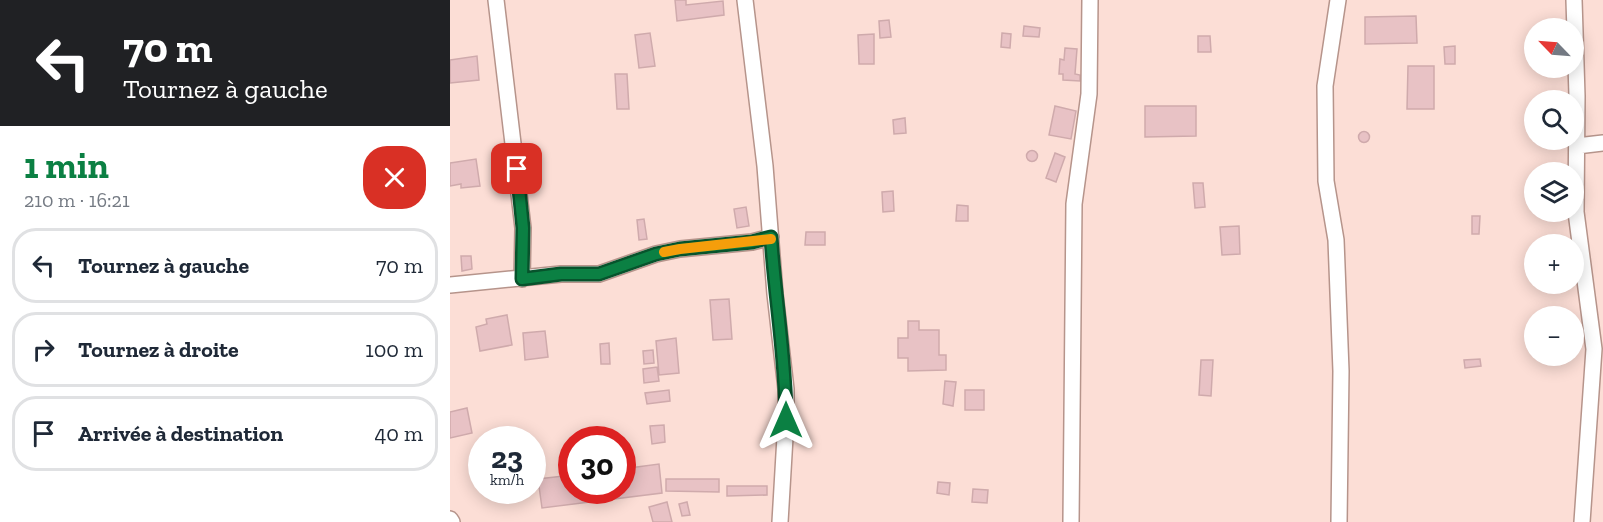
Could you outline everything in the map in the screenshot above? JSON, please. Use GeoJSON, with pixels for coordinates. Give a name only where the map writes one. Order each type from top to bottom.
{"type":"FeatureCollection","features":[{"type":"Feature","properties":{"kind":"street"},"geometry":{"type":"LineString","coordinates":[[496,0],[523,228],[522,279]]}},
{"type":"Feature","properties":{"kind":"street"},"geometry":{"type":"LineString","coordinates":[[745,0],[786,389],[780,522]]}},
{"type":"Feature","properties":{"kind":"street"},"geometry":{"type":"LineString","coordinates":[[1071,522],[1074,204],[1089,94],[1090,0]]}},
{"type":"Feature","properties":{"kind":"street"},"geometry":{"type":"LineString","coordinates":[[1338,0],[1325,86],[1326,181],[1336,240],[1341,371],[1338,522]]}},
{"type":"Feature","properties":{"kind":"street"},"geometry":{"type":"LineString","coordinates":[[1574,0],[1576,90]]}},
{"type":"Feature","properties":{"kind":"street"},"geometry":{"type":"LineString","coordinates":[[1584,145],[1603,143]]}},
{"type":"Feature","properties":{"kind":"street"},"geometry":{"type":"LineString","coordinates":[[1577,150],[1576,212],[1594,349],[1582,522]]}},
{"type":"Feature","properties":{"kind":"street"},"geometry":{"type":"LineString","coordinates":[[450,285],[561,274],[599,274],[656,254],[680,249],[752,242],[771,237]]}},
{"type":"Feature","properties":{"kind":"building"},"geometry":{"type":"Polygon","coordinates":[[[675,0],[686,0],[686,5],[723,1],[724,15],[677,21],[675,0]]]}},
{"type":"Feature","properties":{"kind":"building"},"geometry":{"type":"Polygon","coordinates":[[[1416,16],[1417,43],[1365,44],[1365,17],[1416,16]]]}},
{"type":"Feature","properties":{"kind":"building"},"geometry":{"type":"Polygon","coordinates":[[[889,20],[891,37],[880,38],[879,21],[889,20]]]}},
{"type":"Feature","properties":{"kind":"building"},"geometry":{"type":"Polygon","coordinates":[[[1024,26],[1040,28],[1039,37],[1023,36],[1024,26]]]}},
{"type":"Feature","properties":{"kind":"building"},"geometry":{"type":"Polygon","coordinates":[[[650,33],[655,66],[639,68],[635,35],[650,33]]]}},
{"type":"Feature","properties":{"kind":"building"},"geometry":{"type":"Polygon","coordinates":[[[1002,33],[1011,34],[1010,48],[1001,47],[1002,33]]]}},
{"type":"Feature","properties":{"kind":"building"},"geometry":{"type":"Polygon","coordinates":[[[874,34],[874,64],[859,64],[858,35],[874,34]]]}},
{"type":"Feature","properties":{"kind":"building"},"geometry":{"type":"Polygon","coordinates":[[[1198,36],[1210,36],[1211,52],[1198,52],[1198,36]]]}},
{"type":"Feature","properties":{"kind":"building"},"geometry":{"type":"Polygon","coordinates":[[[1455,46],[1455,64],[1445,64],[1444,47],[1455,46]]]}},
{"type":"Feature","properties":{"kind":"building"},"geometry":{"type":"Polygon","coordinates":[[[1065,48],[1077,49],[1075,74],[1080,75],[1080,81],[1063,80],[1063,74],[1059,74],[1060,59],[1064,60],[1065,48]]]}},
{"type":"Feature","properties":{"kind":"building"},"geometry":{"type":"Polygon","coordinates":[[[477,56],[479,80],[450,83],[450,60],[477,56]]]}},
{"type":"Feature","properties":{"kind":"building"},"geometry":{"type":"Polygon","coordinates":[[[1408,66],[1434,66],[1434,109],[1407,109],[1408,66]]]}},
{"type":"Feature","properties":{"kind":"building"},"geometry":{"type":"Polygon","coordinates":[[[615,74],[627,74],[629,109],[617,109],[615,74]]]}},
{"type":"Feature","properties":{"kind":"building"},"geometry":{"type":"Polygon","coordinates":[[[1055,106],[1076,111],[1071,139],[1049,135],[1055,106]]]}},
{"type":"Feature","properties":{"kind":"building"},"geometry":{"type":"Polygon","coordinates":[[[1145,106],[1196,106],[1196,136],[1145,137],[1145,106]]]}},
{"type":"Feature","properties":{"kind":"building"},"geometry":{"type":"Polygon","coordinates":[[[905,118],[906,133],[894,134],[893,120],[905,118]]]}},
{"type":"Feature","properties":{"kind":"building"},"geometry":{"type":"Polygon","coordinates":[[[1364,132],[1368,133],[1368,141],[1364,142],[1360,141],[1359,137],[1360,133],[1364,132]]]}},
{"type":"Feature","properties":{"kind":"building"},"geometry":{"type":"Polygon","coordinates":[[[1032,151],[1036,152],[1036,160],[1032,161],[1028,160],[1027,156],[1028,152],[1032,151]]]}},
{"type":"Feature","properties":{"kind":"building"},"geometry":{"type":"Polygon","coordinates":[[[1055,153],[1065,157],[1056,182],[1046,178],[1055,153]]]}},
{"type":"Feature","properties":{"kind":"building"},"geometry":{"type":"Polygon","coordinates":[[[476,159],[480,186],[461,188],[461,184],[450,186],[450,163],[476,159]]]}},
{"type":"Feature","properties":{"kind":"building"},"geometry":{"type":"Polygon","coordinates":[[[1193,183],[1203,183],[1205,207],[1195,208],[1193,183]]]}},
{"type":"Feature","properties":{"kind":"building"},"geometry":{"type":"Polygon","coordinates":[[[893,191],[894,211],[883,212],[882,192],[893,191]]]}},
{"type":"Feature","properties":{"kind":"building"},"geometry":{"type":"Polygon","coordinates":[[[957,205],[968,206],[968,221],[956,221],[957,205]]]}},
{"type":"Feature","properties":{"kind":"building"},"geometry":{"type":"Polygon","coordinates":[[[746,207],[749,226],[737,228],[734,209],[746,207]]]}},
{"type":"Feature","properties":{"kind":"building"},"geometry":{"type":"Polygon","coordinates":[[[1472,216],[1480,216],[1479,234],[1472,234],[1472,216]]]}},
{"type":"Feature","properties":{"kind":"building"},"geometry":{"type":"Polygon","coordinates":[[[644,219],[647,239],[639,240],[637,220],[644,219]]]}},
{"type":"Feature","properties":{"kind":"building"},"geometry":{"type":"Polygon","coordinates":[[[1239,226],[1240,254],[1222,255],[1220,227],[1239,226]]]}},
{"type":"Feature","properties":{"kind":"building"},"geometry":{"type":"Polygon","coordinates":[[[806,232],[825,232],[825,245],[805,245],[806,232]]]}},
{"type":"Feature","properties":{"kind":"building"},"geometry":{"type":"Polygon","coordinates":[[[461,256],[471,256],[472,269],[462,271],[461,256]]]}},
{"type":"Feature","properties":{"kind":"building"},"geometry":{"type":"Polygon","coordinates":[[[729,299],[732,339],[713,340],[710,300],[729,299]]]}},
{"type":"Feature","properties":{"kind":"building"},"geometry":{"type":"Polygon","coordinates":[[[507,315],[512,345],[480,351],[476,327],[487,324],[486,319],[507,315]]]}},
{"type":"Feature","properties":{"kind":"building"},"geometry":{"type":"Polygon","coordinates":[[[908,321],[919,321],[919,330],[939,330],[939,355],[946,355],[946,370],[908,371],[908,358],[898,358],[898,338],[908,338],[908,321]]]}},
{"type":"Feature","properties":{"kind":"building"},"geometry":{"type":"Polygon","coordinates":[[[545,331],[548,357],[525,360],[523,333],[545,331]]]}},
{"type":"Feature","properties":{"kind":"building"},"geometry":{"type":"Polygon","coordinates":[[[676,338],[679,373],[659,375],[656,341],[676,338]]]}},
{"type":"Feature","properties":{"kind":"building"},"geometry":{"type":"Polygon","coordinates":[[[609,343],[610,364],[601,364],[600,344],[609,343]]]}},
{"type":"Feature","properties":{"kind":"building"},"geometry":{"type":"Polygon","coordinates":[[[653,350],[654,363],[644,364],[643,351],[653,350]]]}},
{"type":"Feature","properties":{"kind":"building"},"geometry":{"type":"Polygon","coordinates":[[[1480,359],[1481,366],[1465,368],[1464,360],[1480,359]]]}},
{"type":"Feature","properties":{"kind":"building"},"geometry":{"type":"Polygon","coordinates":[[[1201,360],[1213,360],[1211,396],[1199,395],[1201,360]]]}},
{"type":"Feature","properties":{"kind":"building"},"geometry":{"type":"Polygon","coordinates":[[[657,367],[659,381],[644,383],[643,369],[657,367]]]}},
{"type":"Feature","properties":{"kind":"building"},"geometry":{"type":"Polygon","coordinates":[[[945,381],[956,382],[953,406],[943,404],[945,381]]]}},
{"type":"Feature","properties":{"kind":"building"},"geometry":{"type":"Polygon","coordinates":[[[669,390],[670,401],[647,404],[645,393],[669,390]]]}},
{"type":"Feature","properties":{"kind":"building"},"geometry":{"type":"Polygon","coordinates":[[[965,390],[984,390],[984,410],[965,410],[965,390]]]}},
{"type":"Feature","properties":{"kind":"building"},"geometry":{"type":"Polygon","coordinates":[[[467,408],[471,426],[468,426],[468,434],[450,438],[450,412],[467,408]]]}},
{"type":"Feature","properties":{"kind":"building"},"geometry":{"type":"Polygon","coordinates":[[[664,425],[665,442],[652,444],[650,426],[664,425]]]}},
{"type":"Feature","properties":{"kind":"building"},"geometry":{"type":"Polygon","coordinates":[[[659,464],[662,493],[636,496],[636,467],[659,464]]]}},
{"type":"Feature","properties":{"kind":"building"},"geometry":{"type":"Polygon","coordinates":[[[558,477],[558,504],[574,504],[542,508],[541,504],[546,504],[546,478],[558,477]]]}},
{"type":"Feature","properties":{"kind":"building"},"geometry":{"type":"Polygon","coordinates":[[[666,479],[719,479],[719,492],[666,491],[666,479]]]}},
{"type":"Feature","properties":{"kind":"building"},"geometry":{"type":"Polygon","coordinates":[[[938,482],[950,483],[949,495],[937,493],[938,482]]]}},
{"type":"Feature","properties":{"kind":"building"},"geometry":{"type":"Polygon","coordinates":[[[727,486],[767,486],[767,495],[727,496],[727,486]]]}},
{"type":"Feature","properties":{"kind":"building"},"geometry":{"type":"Polygon","coordinates":[[[973,489],[988,490],[987,503],[972,502],[973,489]]]}},
{"type":"Feature","properties":{"kind":"building"},"geometry":{"type":"Polygon","coordinates":[[[667,502],[672,522],[653,522],[649,507],[667,502]]]}},
{"type":"Feature","properties":{"kind":"building"},"geometry":{"type":"Polygon","coordinates":[[[687,502],[690,515],[682,516],[679,504],[687,502]]]}},
{"type":"Feature","properties":{"kind":"slow traffic"},"geometry":{"type":"LineString","coordinates":[[664,252],[752,242],[771,237],[771,239]]}},
{"type":"Feature","properties":{"kind":"route"},"geometry":{"type":"LineString","coordinates":[[517,169],[523,228],[522,279],[561,274],[599,274],[656,254],[680,249],[752,242],[771,237],[775,294],[784,360],[786,420]]}}]}
